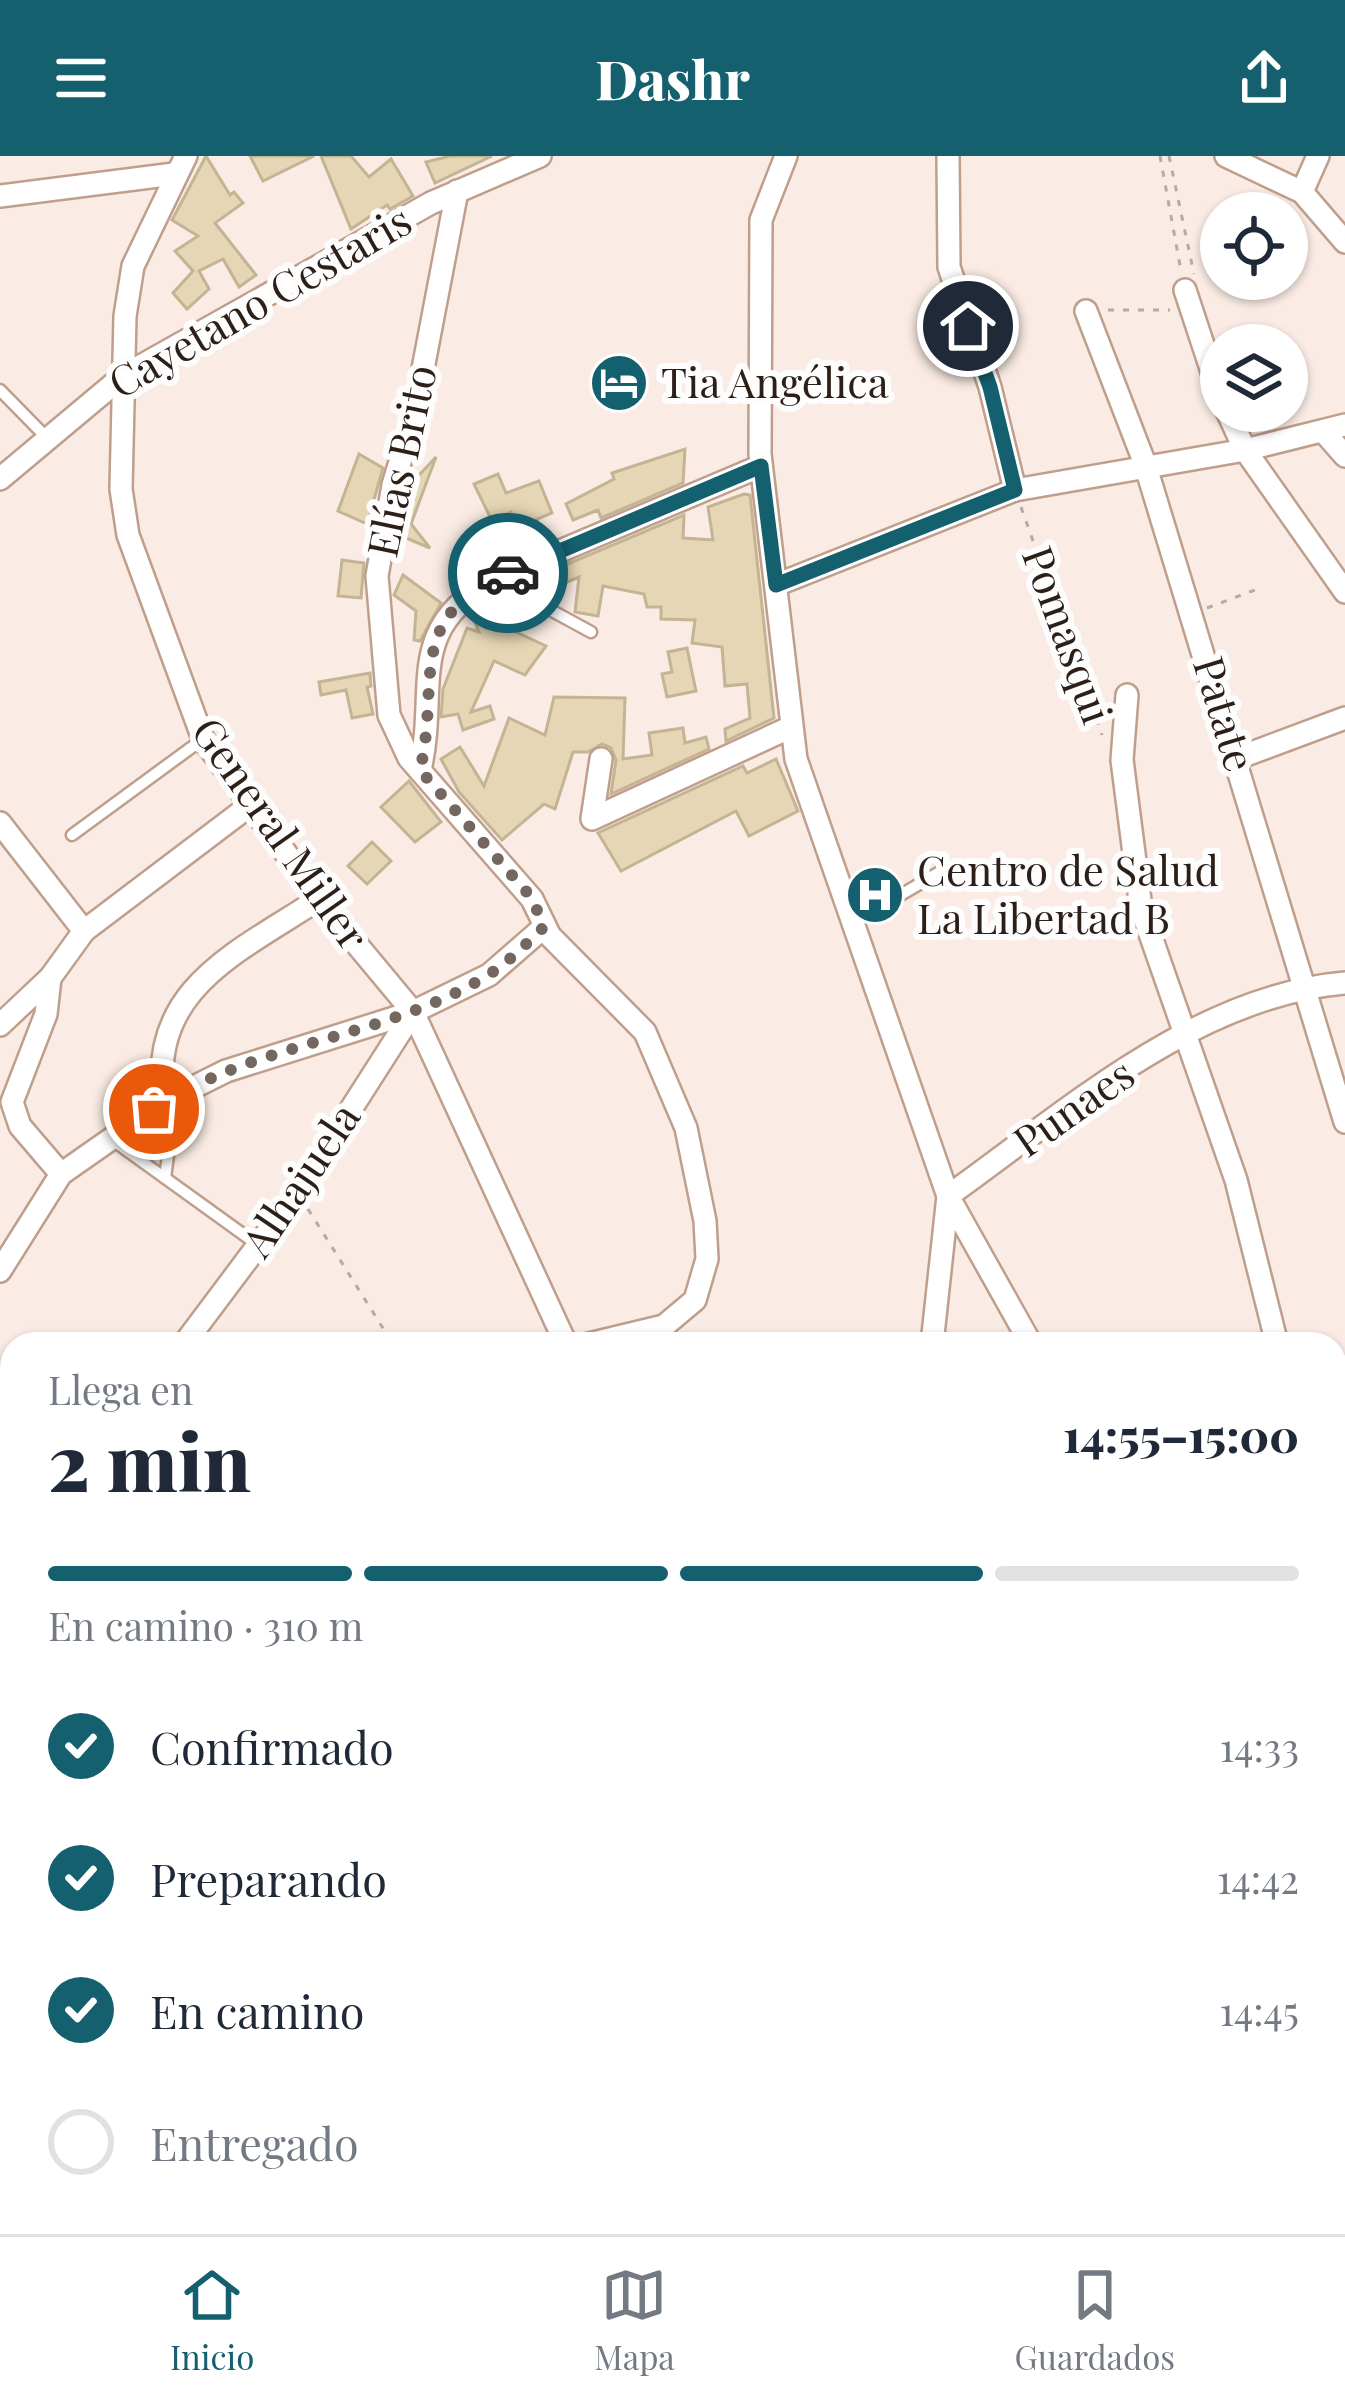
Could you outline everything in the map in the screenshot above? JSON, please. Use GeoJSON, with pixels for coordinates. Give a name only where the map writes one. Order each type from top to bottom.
{"type":"FeatureCollection","features":[{"type":"Feature","properties":{"kind":"street","name":"Cayetano Cestaris"},"geometry":{"type":"LineString","coordinates":[[0,479],[123,376],[457,191],[540,156]]}},
{"type":"Feature","properties":{"kind":"street"},"geometry":{"type":"LineString","coordinates":[[786,156],[765,199],[761,220],[761,466],[796,759],[948,1196],[1024,1332]]}},
{"type":"Feature","properties":{"kind":"street","name":"Pomasqui"},"geometry":{"type":"LineString","coordinates":[[948,156],[950,267],[990,387],[1015,490]]}},
{"type":"Feature","properties":{"kind":"street"},"geometry":{"type":"LineString","coordinates":[[1226,156],[1302,192],[1318,156]]}},
{"type":"Feature","properties":{"kind":"street"},"geometry":{"type":"LineString","coordinates":[[0,196],[180,165]]}},
{"type":"Feature","properties":{"kind":"street","name":"General Miller"},"geometry":{"type":"LineString","coordinates":[[180,165],[134,266],[123,376],[122,489],[128,536],[203,739],[319,899],[413,1012],[560,1332]]}},
{"type":"Feature","properties":{"kind":"street","name":"Elías Brito"},"geometry":{"type":"LineString","coordinates":[[457,191],[414,416],[393,485],[376,575],[389,715],[420,770],[532,898],[544,927],[645,1032],[686,1128],[705,1220],[707,1259],[695,1300],[664,1326],[639,1332]]}},
{"type":"Feature","properties":{"kind":"street"},"geometry":{"type":"LineString","coordinates":[[1308,199],[1345,242]]}},
{"type":"Feature","properties":{"kind":"street"},"geometry":{"type":"LineString","coordinates":[[1187,296],[1200,335]]}},
{"type":"Feature","properties":{"kind":"street","name":"Patate"},"geometry":{"type":"LineString","coordinates":[[1090,310],[1145,464],[1238,758],[1345,1122]]}},
{"type":"Feature","properties":{"kind":"street"},"geometry":{"type":"LineString","coordinates":[[776,585],[1015,490],[1245,450],[1334,428],[1345,456]]}},
{"type":"Feature","properties":{"kind":"street"},"geometry":{"type":"LineString","coordinates":[[1237,432],[1345,592]]}},
{"type":"Feature","properties":{"kind":"street"},"geometry":{"type":"LineString","coordinates":[[420,770],[436,636],[456,601],[494,579],[761,466]]}},
{"type":"Feature","properties":{"kind":"street","name":"Pomasqui"},"geometry":{"type":"LineString","coordinates":[[1126,695],[1121,760],[1141,908],[1236,1180],[1274,1332]]}},
{"type":"Feature","properties":{"kind":"street"},"geometry":{"type":"LineString","coordinates":[[1238,758],[1345,718]]}},
{"type":"Feature","properties":{"kind":"street"},"geometry":{"type":"LineString","coordinates":[[602,759],[592,819],[791,727]]}},
{"type":"Feature","properties":{"kind":"street"},"geometry":{"type":"LineString","coordinates":[[0,1025],[50,978],[84,931],[249,806]]}},
{"type":"Feature","properties":{"kind":"street"},"geometry":{"type":"LineString","coordinates":[[0,823],[84,931]]}},
{"type":"Feature","properties":{"kind":"street"},"geometry":{"type":"LineString","coordinates":[[159,1106],[158,1063],[170,1020],[196,983],[319,899]]}},
{"type":"Feature","properties":{"kind":"street"},"geometry":{"type":"LineString","coordinates":[[0,1271],[61,1174],[159,1106],[226,1070],[413,1012],[489,975],[544,927]]}},
{"type":"Feature","properties":{"kind":"street"},"geometry":{"type":"LineString","coordinates":[[50,978],[46,1014],[12,1102],[20,1126],[61,1174]]}},
{"type":"Feature","properties":{"kind":"street","name":"Punaes"},"geometry":{"type":"LineString","coordinates":[[948,1196],[1183,1034],[1304,988],[1345,983]]}},
{"type":"Feature","properties":{"kind":"street","name":"Alhajuela"},"geometry":{"type":"LineString","coordinates":[[193,1332],[298,1192],[413,1012]]}},
{"type":"Feature","properties":{"kind":"street"},"geometry":{"type":"LineString","coordinates":[[933,1332],[948,1196]]}},
{"type":"Feature","properties":{"kind":"lane"},"geometry":{"type":"LineString","coordinates":[[0,390],[46,437]]}},
{"type":"Feature","properties":{"kind":"lane"},"geometry":{"type":"LineString","coordinates":[[494,579],[591,632]]}},
{"type":"Feature","properties":{"kind":"lane"},"geometry":{"type":"LineString","coordinates":[[72,835],[203,739]]}},
{"type":"Feature","properties":{"kind":"lane"},"geometry":{"type":"LineString","coordinates":[[853,922],[938,873]]}},
{"type":"Feature","properties":{"kind":"lane"},"geometry":{"type":"LineString","coordinates":[[159,1106],[170,1140],[165,1178]]}},
{"type":"Feature","properties":{"kind":"lane"},"geometry":{"type":"LineString","coordinates":[[111,1139],[258,1245]]}},
{"type":"Feature","properties":{"kind":"path"},"geometry":{"type":"LineString","coordinates":[[1160,156],[1187,296]]}},
{"type":"Feature","properties":{"kind":"path"},"geometry":{"type":"LineString","coordinates":[[1169,156],[1187,296]]}},
{"type":"Feature","properties":{"kind":"path"},"geometry":{"type":"LineString","coordinates":[[1090,310],[1187,296]]}},
{"type":"Feature","properties":{"kind":"path","name":"Pomasqui"},"geometry":{"type":"LineString","coordinates":[[1015,490],[1103,737],[1121,760]]}},
{"type":"Feature","properties":{"kind":"path"},"geometry":{"type":"LineString","coordinates":[[1199,611],[1255,590]]}},
{"type":"Feature","properties":{"kind":"path"},"geometry":{"type":"LineString","coordinates":[[298,1192],[386,1332]]}},
{"type":"Feature","properties":{"kind":"building"},"geometry":{"type":"Polygon","coordinates":[[[206,156],[230,195],[234,192],[243,203],[215,223],[256,275],[239,287],[223,259],[199,271],[209,289],[187,309],[173,293],[193,271],[175,251],[198,236],[172,220],[206,156]]]}},
{"type":"Feature","properties":{"kind":"building"},"geometry":{"type":"Polygon","coordinates":[[[250,156],[314,156],[263,181],[250,156]]]}},
{"type":"Feature","properties":{"kind":"building"},"geometry":{"type":"Polygon","coordinates":[[[321,156],[351,156],[369,177],[391,159],[413,196],[390,209],[387,205],[351,229],[321,156]]]}},
{"type":"Feature","properties":{"kind":"building"},"geometry":{"type":"Polygon","coordinates":[[[450,156],[492,156],[435,183],[426,162],[450,156]]]}},
{"type":"Feature","properties":{"kind":"building"},"geometry":{"type":"Polygon","coordinates":[[[685,449],[683,483],[601,518],[598,510],[573,520],[566,504],[614,479],[612,473],[685,449]]]}},
{"type":"Feature","properties":{"kind":"building"},"geometry":{"type":"Polygon","coordinates":[[[359,454],[383,468],[367,524],[338,511],[359,454]]]}},
{"type":"Feature","properties":{"kind":"building"},"geometry":{"type":"Polygon","coordinates":[[[436,457],[411,524],[430,548],[399,535],[408,487],[436,457]]]}},
{"type":"Feature","properties":{"kind":"building"},"geometry":{"type":"Polygon","coordinates":[[[498,474],[506,493],[539,481],[552,513],[537,519],[545,541],[524,549],[519,536],[524,525],[516,529],[511,512],[492,521],[474,484],[498,474]]]}},
{"type":"Feature","properties":{"kind":"building"},"geometry":{"type":"Polygon","coordinates":[[[750,495],[774,718],[726,741],[725,729],[750,718],[747,684],[725,686],[722,647],[692,643],[695,620],[661,619],[661,607],[647,607],[644,594],[603,586],[598,616],[575,612],[579,577],[553,588],[546,573],[684,515],[683,538],[713,540],[708,507],[750,495]]]}},
{"type":"Feature","properties":{"kind":"building"},"geometry":{"type":"Polygon","coordinates":[[[342,560],[364,563],[361,598],[338,596],[342,560]]]}},
{"type":"Feature","properties":{"kind":"building"},"geometry":{"type":"Polygon","coordinates":[[[403,575],[441,603],[420,641],[414,640],[416,611],[394,595],[403,575]]]}},
{"type":"Feature","properties":{"kind":"building"},"geometry":{"type":"Polygon","coordinates":[[[494,601],[520,614],[512,630],[546,646],[525,675],[494,661],[471,712],[490,706],[494,719],[463,730],[458,714],[441,717],[443,689],[467,628],[479,632],[474,620],[480,608],[494,601]]]}},
{"type":"Feature","properties":{"kind":"building"},"geometry":{"type":"Polygon","coordinates":[[[687,648],[696,691],[667,697],[662,674],[672,672],[668,652],[687,648]]]}},
{"type":"Feature","properties":{"kind":"building"},"geometry":{"type":"Polygon","coordinates":[[[370,673],[371,686],[367,687],[373,714],[352,718],[346,690],[321,695],[319,682],[370,673]]]}},
{"type":"Feature","properties":{"kind":"building"},"geometry":{"type":"Polygon","coordinates":[[[554,697],[625,698],[623,759],[652,755],[649,733],[683,728],[685,743],[706,737],[709,749],[611,794],[616,760],[611,748],[602,744],[588,752],[573,752],[555,809],[544,804],[502,840],[459,792],[441,759],[460,747],[484,786],[509,718],[545,735],[554,697]]]}},
{"type":"Feature","properties":{"kind":"building"},"geometry":{"type":"Polygon","coordinates":[[[776,759],[798,811],[749,836],[736,811],[621,871],[598,833],[743,766],[747,773],[776,759]]]}},
{"type":"Feature","properties":{"kind":"building"},"geometry":{"type":"Polygon","coordinates":[[[409,781],[441,822],[415,842],[381,807],[409,781]]]}},
{"type":"Feature","properties":{"kind":"building"},"geometry":{"type":"Polygon","coordinates":[[[372,842],[391,861],[367,884],[348,866],[372,842]]]}},
{"type":"Feature","properties":{"kind":"way so far"},"geometry":{"type":"LineString","coordinates":[[154,1109],[226,1070],[413,1012],[489,975],[544,927],[532,898],[420,770],[436,636],[456,601],[508,573]]}},
{"type":"Feature","properties":{"kind":"place","name":"Tia Angélica"},"geometry":{"type":"Point","coordinates":[619,383]}},
{"type":"Feature","properties":{"kind":"place","name":"Centro de Salud La Libertad B"},"geometry":{"type":"Point","coordinates":[875,895]}},
{"type":"Feature","properties":{"kind":"route"},"geometry":{"type":"LineString","coordinates":[[508,573],[761,466],[776,585],[1015,490],[990,387],[968,326]]}}]}
